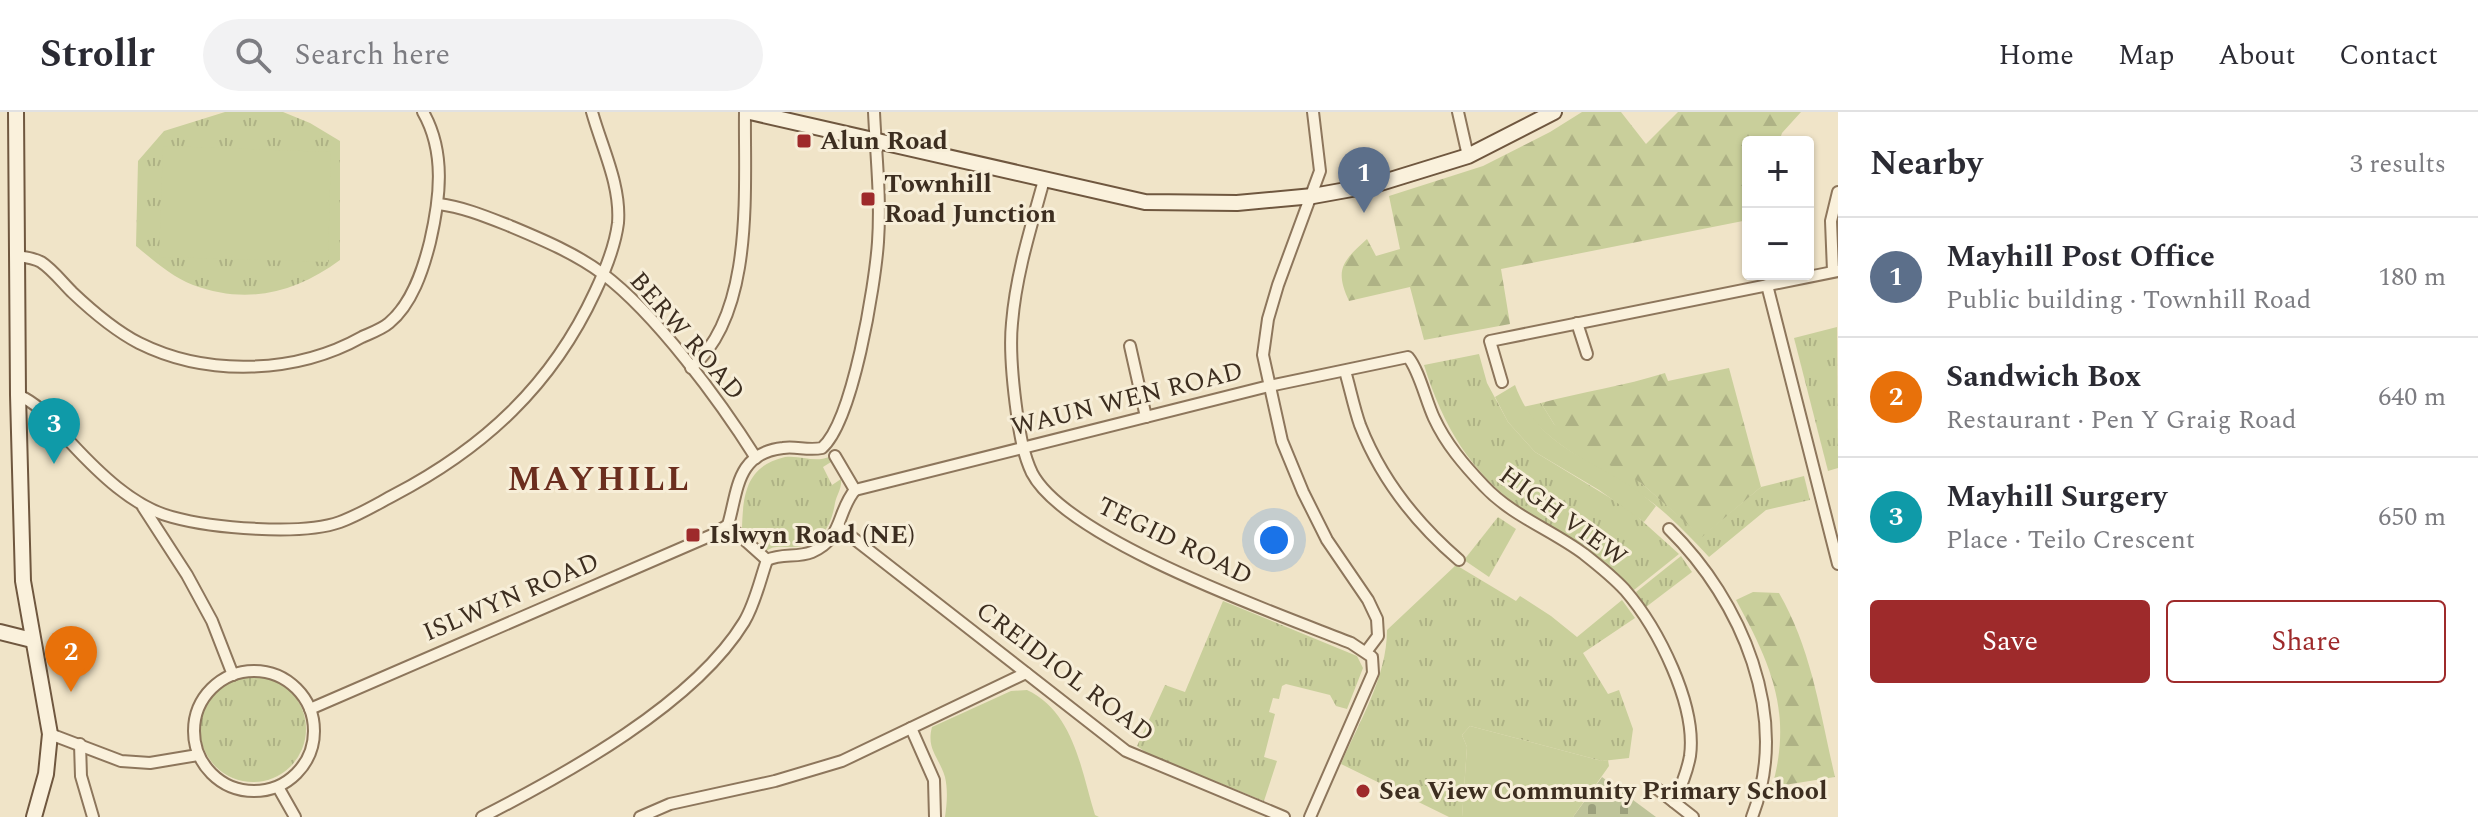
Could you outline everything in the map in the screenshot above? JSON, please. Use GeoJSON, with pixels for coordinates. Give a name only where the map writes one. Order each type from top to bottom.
{"type":"FeatureCollection","features":[{"type":"Feature","properties":{"kind":"street"},"geometry":{"type":"LineString","coordinates":[[16,112],[23,581],[50,734],[46,774],[34,817]]}},
{"type":"Feature","properties":{"kind":"street"},"geometry":{"type":"LineString","coordinates":[[17,256],[41,262],[114,328],[166,354],[201,361],[267,367],[317,357],[351,344],[389,323],[405,304],[425,262],[439,204],[439,172],[435,144],[423,112]]}},
{"type":"Feature","properties":{"kind":"street"},"geometry":{"type":"LineString","coordinates":[[143,507],[171,517],[235,528],[294,528],[338,523],[456,459],[513,412],[555,360],[584,315],[603,274],[617,229],[617,199],[592,112]]}},
{"type":"Feature","properties":{"kind":"street"},"geometry":{"type":"LineString","coordinates":[[691,368],[714,342],[726,317],[734,284],[742,243],[748,112],[1145,202],[1237,203],[1313,196],[1374,185],[1468,156],[1554,112]]}},
{"type":"Feature","properties":{"kind":"street"},"geometry":{"type":"LineString","coordinates":[[767,560],[728,525],[739,479],[756,458],[779,448],[822,448],[831,438],[844,410],[859,350],[878,243],[879,197],[874,112]]}},
{"type":"Feature","properties":{"kind":"street"},"geometry":{"type":"LineString","coordinates":[[1310,817],[1373,673],[1372,657],[1366,652],[1378,636],[1377,619],[1368,600],[1327,540],[1282,441],[1263,355],[1268,319],[1290,249],[1313,196],[1320,171],[1313,112]]}},
{"type":"Feature","properties":{"kind":"street"},"geometry":{"type":"LineString","coordinates":[[1458,112],[1468,156]]}},
{"type":"Feature","properties":{"kind":"street","name":"TEGID ROAD"},"geometry":{"type":"LineString","coordinates":[[1044,180],[1021,265],[1011,325],[1022,447],[1033,475],[1049,495],[1099,532],[1173,570],[1366,652]]}},
{"type":"Feature","properties":{"kind":"street"},"geometry":{"type":"LineString","coordinates":[[1502,382],[1490,341],[1836,271],[1831,221],[1838,192]]}},
{"type":"Feature","properties":{"kind":"street","name":"BERW ROAD"},"geometry":{"type":"LineString","coordinates":[[439,204],[484,216],[522,231],[603,274],[691,368],[756,458]]}},
{"type":"Feature","properties":{"kind":"street"},"geometry":{"type":"LineString","coordinates":[[1767,285],[1838,564]]}},
{"type":"Feature","properties":{"kind":"street"},"geometry":{"type":"LineString","coordinates":[[1577,323],[1587,354]]}},
{"type":"Feature","properties":{"kind":"street"},"geometry":{"type":"LineString","coordinates":[[1130,346],[1146,417]]}},
{"type":"Feature","properties":{"kind":"street","name":"WAUN WEN ROAD"},"geometry":{"type":"LineString","coordinates":[[855,490],[1269,386],[1405,357],[1411,359]]}},
{"type":"Feature","properties":{"kind":"street","name":"HIGH VIEW"},"geometry":{"type":"LineString","coordinates":[[1411,359],[1424,397],[1447,443],[1487,490],[1523,517],[1583,553],[1609,574],[1637,605],[1678,683],[1687,717],[1690,754],[1685,778],[1674,802]]}},
{"type":"Feature","properties":{"kind":"street"},"geometry":{"type":"LineString","coordinates":[[1345,371],[1360,423],[1384,474],[1430,535],[1459,560]]}},
{"type":"Feature","properties":{"kind":"street"},"geometry":{"type":"LineString","coordinates":[[18,395],[40,407],[73,445],[143,507],[187,575],[212,621],[233,675]]}},
{"type":"Feature","properties":{"kind":"street"},"geometry":{"type":"LineString","coordinates":[[482,817],[595,753],[666,703],[722,651],[744,622],[767,560],[779,555],[812,552],[830,539],[839,527],[844,505],[855,490],[835,456]]}},
{"type":"Feature","properties":{"kind":"street","name":"ISLWYN ROAD"},"geometry":{"type":"LineString","coordinates":[[310,709],[712,535],[728,525]]}},
{"type":"Feature","properties":{"kind":"street","name":"CREIDIOL ROAD"},"geometry":{"type":"LineString","coordinates":[[839,527],[1126,751],[1284,817]]}},
{"type":"Feature","properties":{"kind":"street"},"geometry":{"type":"LineString","coordinates":[[1669,529],[1686,546],[1735,622],[1754,665],[1765,703],[1767,740],[1764,770],[1752,817]]}},
{"type":"Feature","properties":{"kind":"street"},"geometry":{"type":"LineString","coordinates":[[0,632],[32,640]]}},
{"type":"Feature","properties":{"kind":"street"},"geometry":{"type":"LineString","coordinates":[[256,670],[279,676],[297,689],[310,709],[314,728],[312,747],[305,764],[278,787],[245,791],[228,786],[210,772],[198,755],[193,731],[199,704],[212,686],[233,675],[256,670]]}},
{"type":"Feature","properties":{"kind":"street"},"geometry":{"type":"LineString","coordinates":[[640,817],[670,804],[808,773],[842,761],[1026,673]]}},
{"type":"Feature","properties":{"kind":"street"},"geometry":{"type":"LineString","coordinates":[[911,728],[934,780],[935,817]]}},
{"type":"Feature","properties":{"kind":"street"},"geometry":{"type":"LineString","coordinates":[[50,734],[121,761],[150,763],[198,755]]}},
{"type":"Feature","properties":{"kind":"street"},"geometry":{"type":"LineString","coordinates":[[80,744],[81,776],[93,817]]}},
{"type":"Feature","properties":{"kind":"street"},"geometry":{"type":"LineString","coordinates":[[278,787],[295,817]]}},
{"type":"Feature","properties":{"kind":"street"},"geometry":{"type":"LineString","coordinates":[[1656,788],[1693,817]]}},
{"type":"Feature","properties":{"kind":"green space"},"geometry":{"type":"Polygon","coordinates":[[[225,112],[283,112],[310,123],[340,141],[340,260],[288,288],[251,295],[232,294],[185,282],[136,246],[138,161],[164,131],[225,112]]]}},
{"type":"Feature","properties":{"kind":"green space"},"geometry":{"type":"Polygon","coordinates":[[[1582,112],[1621,112],[1646,144],[1678,112],[1801,112],[1781,136],[1742,136],[1742,221],[1501,269],[1510,324],[1424,340],[1410,287],[1349,301],[1342,273],[1352,253],[1367,239],[1376,256],[1400,249],[1389,196],[1483,166],[1582,112]]]}},
{"type":"Feature","properties":{"kind":"green space"},"geometry":{"type":"Polygon","coordinates":[[[163,146],[331,152],[328,262],[159,257],[163,146]]]}},
{"type":"Feature","properties":{"kind":"green space"},"geometry":{"type":"Polygon","coordinates":[[[1837,327],[1838,468],[1828,471],[1794,338],[1837,327]]]}},
{"type":"Feature","properties":{"kind":"green space"},"geometry":{"type":"Polygon","coordinates":[[[1479,354],[1487,383],[1508,422],[1535,452],[1630,510],[1679,554],[1634,590],[1593,554],[1523,510],[1488,480],[1473,464],[1450,428],[1424,365],[1479,354]]]}},
{"type":"Feature","properties":{"kind":"green space"},"geometry":{"type":"Polygon","coordinates":[[[1729,368],[1761,487],[1702,537],[1641,483],[1576,446],[1554,424],[1541,403],[1665,373],[1668,381],[1729,368]]]}},
{"type":"Feature","properties":{"kind":"green space"},"geometry":{"type":"Polygon","coordinates":[[[1515,385],[1526,409],[1558,442],[1656,506],[1644,522],[1599,490],[1535,452],[1508,422],[1495,397],[1515,385]]]}},
{"type":"Feature","properties":{"kind":"green space"},"geometry":{"type":"Polygon","coordinates":[[[1541,403],[1554,424],[1641,483],[1702,536],[1761,487],[1804,476],[1810,500],[1766,510],[1709,557],[1655,504],[1564,447],[1523,407],[1541,403]]]}},
{"type":"Feature","properties":{"kind":"green space"},"geometry":{"type":"Polygon","coordinates":[[[785,457],[829,457],[831,462],[823,467],[832,485],[841,479],[841,486],[822,535],[809,544],[775,547],[766,551],[762,547],[768,539],[754,528],[748,535],[742,529],[746,493],[749,483],[762,467],[785,457]]]}},
{"type":"Feature","properties":{"kind":"green space"},"geometry":{"type":"Polygon","coordinates":[[[1498,517],[1516,529],[1489,577],[1464,560],[1498,517]]]}},
{"type":"Feature","properties":{"kind":"green space"},"geometry":{"type":"Polygon","coordinates":[[[1681,556],[1692,572],[1646,607],[1636,592],[1681,556]]]}},
{"type":"Feature","properties":{"kind":"green space"},"geometry":{"type":"Polygon","coordinates":[[[1456,565],[1516,601],[1520,596],[1577,637],[1622,600],[1635,618],[1583,653],[1608,694],[1619,690],[1633,729],[1629,758],[1602,761],[1470,726],[1462,735],[1467,747],[1462,817],[1449,817],[1341,764],[1377,682],[1386,648],[1387,630],[1456,565]]]}},
{"type":"Feature","properties":{"kind":"green space"},"geometry":{"type":"Polygon","coordinates":[[[1753,592],[1779,593],[1800,637],[1814,682],[1835,777],[1772,787],[1780,736],[1775,690],[1759,646],[1736,600],[1753,592]]]}},
{"type":"Feature","properties":{"kind":"green space"},"geometry":{"type":"Polygon","coordinates":[[[1223,601],[1357,656],[1363,668],[1347,709],[1336,706],[1330,695],[1286,684],[1282,686],[1279,699],[1273,698],[1269,712],[1275,714],[1264,757],[1277,761],[1264,801],[1148,754],[1137,746],[1165,685],[1185,692],[1223,601]]]}},
{"type":"Feature","properties":{"kind":"green space"},"geometry":{"type":"Polygon","coordinates":[[[253,676],[273,680],[291,691],[302,709],[306,729],[302,749],[291,767],[273,778],[253,782],[233,778],[215,767],[204,749],[200,729],[204,709],[215,691],[233,680],[253,676]]]}},
{"type":"Feature","properties":{"kind":"green space"},"geometry":{"type":"Polygon","coordinates":[[[1027,690],[1043,700],[1065,727],[1080,761],[1095,815],[1099,817],[945,817],[946,782],[932,747],[932,727],[1011,691],[1027,690]]]}},
{"type":"Feature","properties":{"kind":"green space"},"geometry":{"type":"Polygon","coordinates":[[[1470,726],[1602,761],[1608,760],[1609,766],[1573,817],[1462,817],[1467,747],[1462,735],[1470,726]]]}},
{"type":"Feature","properties":{"kind":"green space"},"geometry":{"type":"Polygon","coordinates":[[[1602,777],[1656,817],[1573,817],[1602,777]]]}},
{"type":"Feature","properties":{"kind":"place","name":"Alun Road"},"geometry":{"type":"Point","coordinates":[804,141]}},
{"type":"Feature","properties":{"kind":"place","name":"Townhill Road Junction"},"geometry":{"type":"Point","coordinates":[868,199]}},
{"type":"Feature","properties":{"kind":"place","name":"Mayhill Post Office"},"geometry":{"type":"Point","coordinates":[1364,213]}},
{"type":"Feature","properties":{"kind":"place","name":"Mayhill Surgery"},"geometry":{"type":"Point","coordinates":[54,464]}},
{"type":"Feature","properties":{"kind":"place","name":"Islwyn Road (NE)"},"geometry":{"type":"Point","coordinates":[693,535]}},
{"type":"Feature","properties":{"kind":"place","name":"Sandwich Box"},"geometry":{"type":"Point","coordinates":[71,692]}},
{"type":"Feature","properties":{"kind":"place","name":"Sea View Community Primary School"},"geometry":{"type":"Point","coordinates":[1363,791]}},
{"type":"Feature","properties":{"kind":"district","name":"MAYHILL"},"geometry":{"type":"Point","coordinates":[599,480]}}]}
